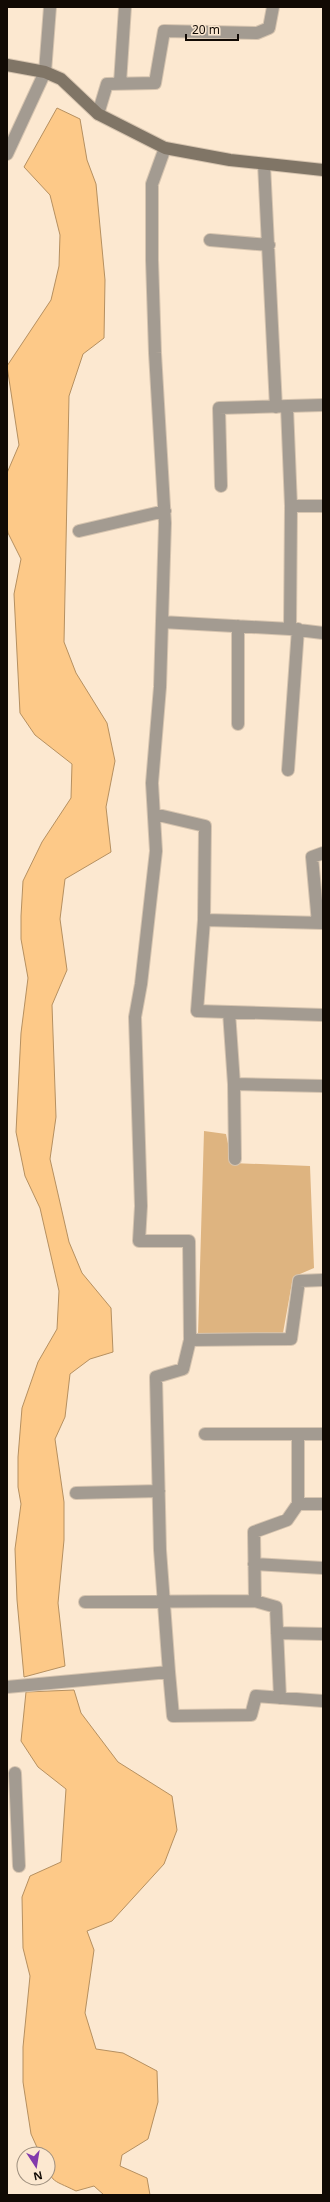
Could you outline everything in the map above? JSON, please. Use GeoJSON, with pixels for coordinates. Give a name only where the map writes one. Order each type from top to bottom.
{"type":"FeatureCollection","features":[{"type":"Feature","properties":{"kind":"street"},"geometry":{"type":"LineString","coordinates":[[7,154],[45,72],[50,7]]}},
{"type":"Feature","properties":{"kind":"street"},"geometry":{"type":"LineString","coordinates":[[120,83],[125,7]]}},
{"type":"Feature","properties":{"kind":"street"},"geometry":{"type":"LineString","coordinates":[[98,114],[107,84],[155,83],[164,31],[258,33],[269,28],[273,7]]}},
{"type":"Feature","properties":{"kind":"street"},"geometry":{"type":"LineString","coordinates":[[7,65],[45,72],[61,79],[98,114],[165,148],[230,160],[323,170]]}},
{"type":"Feature","properties":{"kind":"street"},"geometry":{"type":"LineString","coordinates":[[165,148],[152,184],[152,260],[155,361],[165,511],[160,688],[152,783],[156,851],[141,984],[135,1017],[141,1206],[139,1240],[188,1241],[190,1340],[183,1369],[156,1377],[158,1491],[172,1716],[251,1715],[256,1696],[323,1701]]}},
{"type":"Feature","properties":{"kind":"street"},"geometry":{"type":"LineString","coordinates":[[264,164],[269,245],[291,506],[294,629],[288,770]]}},
{"type":"Feature","properties":{"kind":"street"},"geometry":{"type":"LineString","coordinates":[[210,240],[269,245]]}},
{"type":"Feature","properties":{"kind":"street"},"geometry":{"type":"LineString","coordinates":[[221,486],[219,408],[323,405]]}},
{"type":"Feature","properties":{"kind":"street"},"geometry":{"type":"LineString","coordinates":[[291,506],[323,506]]}},
{"type":"Feature","properties":{"kind":"street"},"geometry":{"type":"LineString","coordinates":[[79,531],[165,511]]}},
{"type":"Feature","properties":{"kind":"street"},"geometry":{"type":"LineString","coordinates":[[162,622],[294,629],[323,633]]}},
{"type":"Feature","properties":{"kind":"street"},"geometry":{"type":"LineString","coordinates":[[238,626],[238,724]]}},
{"type":"Feature","properties":{"kind":"street"},"geometry":{"type":"LineString","coordinates":[[154,814],[205,826],[204,920],[197,1011],[323,1015]]}},
{"type":"Feature","properties":{"kind":"street"},"geometry":{"type":"LineString","coordinates":[[204,920],[321,923],[312,856],[323,853]]}},
{"type":"Feature","properties":{"kind":"street"},"geometry":{"type":"LineString","coordinates":[[229,1012],[234,1084],[235,1159]]}},
{"type":"Feature","properties":{"kind":"street"},"geometry":{"type":"LineString","coordinates":[[234,1084],[323,1086]]}},
{"type":"Feature","properties":{"kind":"street"},"geometry":{"type":"LineString","coordinates":[[190,1340],[291,1339],[299,1281],[323,1280]]}},
{"type":"Feature","properties":{"kind":"street"},"geometry":{"type":"LineString","coordinates":[[205,1434],[323,1434]]}},
{"type":"Feature","properties":{"kind":"street"},"geometry":{"type":"LineString","coordinates":[[255,1601],[254,1532],[287,1520],[298,1504],[298,1435]]}},
{"type":"Feature","properties":{"kind":"street"},"geometry":{"type":"LineString","coordinates":[[76,1493],[158,1491]]}},
{"type":"Feature","properties":{"kind":"street"},"geometry":{"type":"LineString","coordinates":[[298,1504],[323,1504]]}},
{"type":"Feature","properties":{"kind":"street"},"geometry":{"type":"LineString","coordinates":[[254,1564],[323,1568]]}},
{"type":"Feature","properties":{"kind":"street"},"geometry":{"type":"LineString","coordinates":[[85,1602],[164,1603],[255,1601],[276,1607],[280,1698]]}},
{"type":"Feature","properties":{"kind":"street"},"geometry":{"type":"LineString","coordinates":[[277,1633],[323,1634]]}},
{"type":"Feature","properties":{"kind":"street"},"geometry":{"type":"LineString","coordinates":[[7,1687],[169,1672]]}},
{"type":"Feature","properties":{"kind":"street"},"geometry":{"type":"LineString","coordinates":[[15,1773],[12,1813],[19,1866]]}},
{"type":"Feature","properties":{"kind":"shaded area"},"geometry":{"type":"Polygon","coordinates":[[[57,108],[80,119],[87,160],[96,184],[105,280],[104,338],[83,354],[69,396],[64,642],[76,673],[107,723],[115,761],[106,807],[111,852],[65,879],[60,919],[67,970],[52,1005],[56,1117],[50,1159],[69,1242],[82,1273],[111,1308],[113,1352],[90,1359],[70,1374],[65,1417],[55,1439],[64,1502],[64,1540],[58,1603],[65,1666],[24,1677],[17,1600],[15,1549],[21,1504],[18,1487],[18,1457],[22,1408],[38,1362],[57,1329],[59,1291],[40,1208],[25,1176],[16,1132],[21,1033],[28,978],[21,939],[21,916],[23,881],[42,842],[71,798],[72,764],[35,735],[20,713],[14,594],[21,559],[8,533],[7,526],[7,473],[19,445],[7,366],[51,300],[59,266],[60,235],[50,195],[24,167],[57,108]]]}},
{"type":"Feature","properties":{"kind":"shaded area"},"geometry":{"type":"Polygon","coordinates":[[[204,1131],[226,1134],[232,1163],[310,1166],[314,1268],[293,1277],[283,1333],[198,1335],[204,1131]]]}},
{"type":"Feature","properties":{"kind":"shaded area"},"geometry":{"type":"Polygon","coordinates":[[[74,1690],[81,1713],[118,1762],[172,1796],[177,1830],[164,1864],[112,1921],[87,1931],[94,1950],[85,2013],[96,2049],[123,2053],[157,2071],[158,2102],[148,2139],[122,2155],[120,2166],[147,2178],[150,2195],[104,2195],[94,2186],[76,2191],[57,2182],[56,2146],[36,2146],[31,2134],[23,2082],[23,2047],[30,1976],[23,1948],[22,1897],[30,1876],[61,1862],[66,1789],[38,1767],[21,1741],[26,1692],[74,1690]]]}}]}
